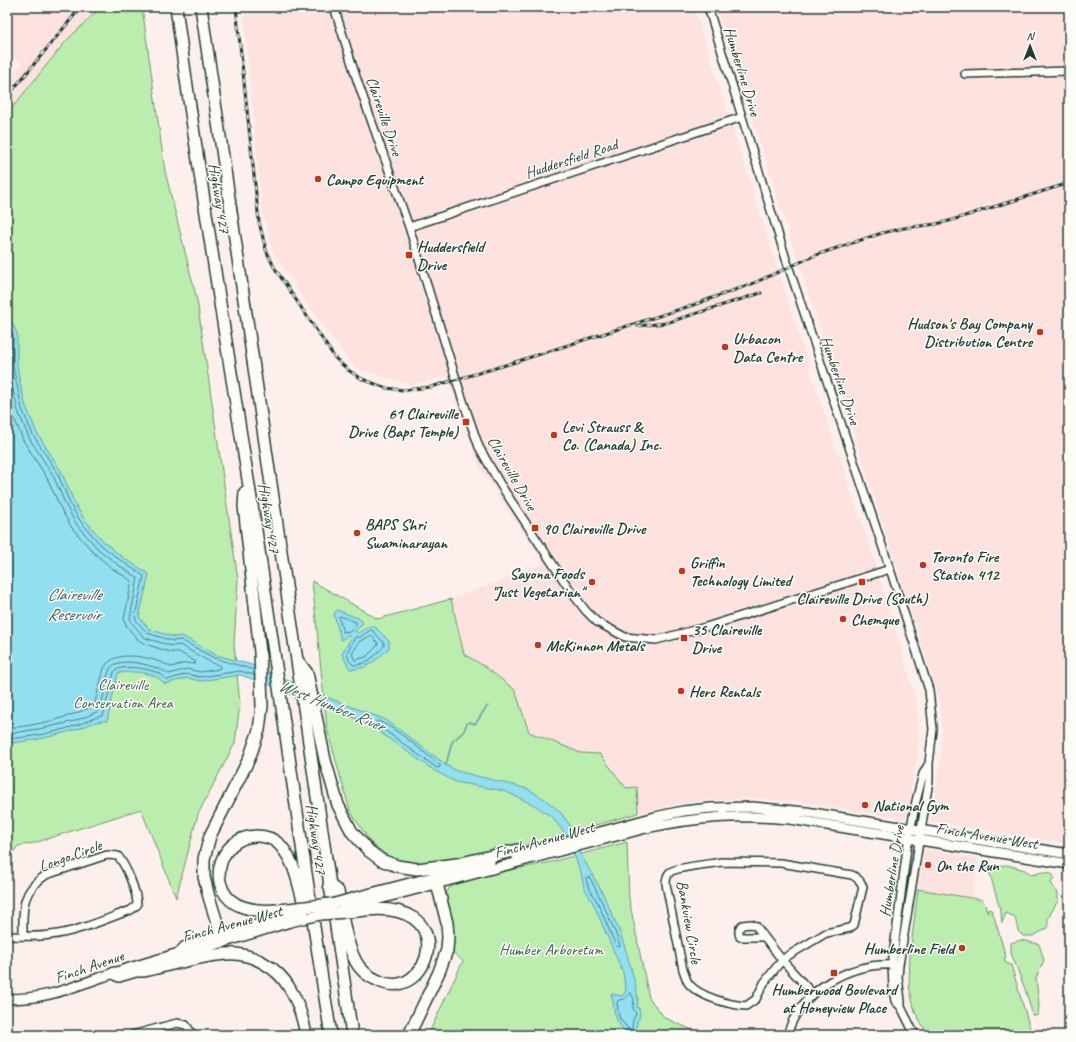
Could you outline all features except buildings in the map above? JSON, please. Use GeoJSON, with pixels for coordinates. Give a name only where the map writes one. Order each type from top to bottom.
{"type":"FeatureCollection","features":[{"type":"Feature","properties":{"kind":"highway","name":"Highway 427"},"geometry":{"type":"LineString","coordinates":[[176,7],[331,1035]]}},
{"type":"Feature","properties":{"kind":"highway","name":"Highway 427"},"geometry":{"type":"LineString","coordinates":[[201,7],[352,1035]]}},
{"type":"Feature","properties":{"kind":"highway"},"geometry":{"type":"LineString","coordinates":[[222,939],[204,877],[204,859],[210,836],[249,759],[259,730],[262,706],[260,652],[244,506],[247,475]]}},
{"type":"Feature","properties":{"kind":"highway"},"geometry":{"type":"LineString","coordinates":[[298,661],[307,673],[331,783],[343,817],[352,832],[369,851],[381,860],[397,866],[417,869],[463,862],[518,850],[522,853]]}},
{"type":"Feature","properties":{"kind":"highway"},"geometry":{"type":"LineString","coordinates":[[315,936],[291,859],[279,844],[268,838],[251,836],[240,839],[228,849],[224,855],[220,865],[219,878],[224,892],[231,900],[242,907],[289,916],[330,904]]}},
{"type":"Feature","properties":{"kind":"highway"},"geometry":{"type":"LineString","coordinates":[[409,1035],[439,972],[447,950],[448,929],[436,880]]}},
{"type":"Feature","properties":{"kind":"highway"},"geometry":{"type":"LineString","coordinates":[[321,914],[357,904],[394,909],[404,912],[418,920],[426,931],[429,947],[425,963],[409,980],[391,985],[375,980],[364,972],[357,962],[346,935],[338,891],[329,885]]}},
{"type":"Feature","properties":{"kind":"highway"},"geometry":{"type":"LineString","coordinates":[[114,973],[119,976],[136,971],[144,971],[217,955],[233,954],[246,956],[263,962],[277,972],[290,988],[298,1005],[306,1035]]}},
{"type":"Feature","properties":{"kind":"main road","name":"Finch Avenue West"},"geometry":{"type":"LineString","coordinates":[[436,880],[595,838],[674,822],[710,817],[744,816],[790,819],[910,833],[1069,864]]}},
{"type":"Feature","properties":{"kind":"main road","name":"Finch Avenue West"},"geometry":{"type":"LineString","coordinates":[[920,835],[1069,854]]}},
{"type":"Feature","properties":{"kind":"main road","name":"Finch Avenue West"},"geometry":{"type":"LineString","coordinates":[[330,904],[357,904],[522,853],[551,849]]}},
{"type":"Feature","properties":{"kind":"main road","name":"Finch Avenue West"},"geometry":{"type":"LineString","coordinates":[[179,953],[184,947],[197,947],[289,916],[321,914]]}},
{"type":"Feature","properties":{"kind":"main road","name":"Finch Avenue"},"geometry":{"type":"LineString","coordinates":[[7,999],[48,995],[179,953]]}},
{"type":"Feature","properties":{"kind":"street","name":"Claireville Drive"},"geometry":{"type":"LineString","coordinates":[[334,7],[357,80],[409,227],[461,396],[479,447],[500,484],[572,593],[586,611],[597,622],[625,637],[656,640],[890,569]]}},
{"type":"Feature","properties":{"kind":"street","name":"Humberline Drive"},"geometry":{"type":"LineString","coordinates":[[708,7],[788,268],[890,569],[928,690],[933,729],[929,763],[929,781],[895,965]]}},
{"type":"Feature","properties":{"kind":"street"},"geometry":{"type":"LineString","coordinates":[[965,74],[1069,71]]}},
{"type":"Feature","properties":{"kind":"street","name":"Huddersfield Road"},"geometry":{"type":"LineString","coordinates":[[409,227],[742,116]]}},
{"type":"Feature","properties":{"kind":"street","name":"Humberline Drive"},"geometry":{"type":"LineString","coordinates":[[915,1035],[901,1007],[898,977],[895,965],[910,833],[923,774],[929,763]]}},
{"type":"Feature","properties":{"kind":"street","name":"Longo Circle"},"geometry":{"type":"LineString","coordinates":[[7,936],[23,936],[53,935],[131,910],[137,905],[136,895],[118,856],[108,855],[46,875],[39,880],[26,896],[23,906],[23,936]]}},
{"type":"Feature","properties":{"kind":"street","name":"Bankview Circle"},"geometry":{"type":"LineString","coordinates":[[722,862],[781,863],[852,875],[859,878],[863,887],[854,925],[850,928],[826,933],[782,960],[764,983],[756,999],[746,1006],[737,1005],[698,992],[688,983],[683,970],[666,884],[667,876],[671,871],[722,862]]}},
{"type":"Feature","properties":{"kind":"street"},"geometry":{"type":"LineString","coordinates":[[764,937],[782,960],[813,994]]}},
{"type":"Feature","properties":{"kind":"street"},"geometry":{"type":"LineString","coordinates":[[787,1035],[801,1006],[813,994],[829,982],[852,970],[866,966],[895,965]]}},
{"type":"Feature","properties":{"kind":"street"},"geometry":{"type":"LineString","coordinates":[[132,1035],[181,1024],[186,1025],[192,1035]]}},
{"type":"Feature","properties":{"kind":"shaded area"},"geometry":{"type":"Polygon","coordinates":[[[7,7],[101,7],[66,41],[7,114],[7,81],[22,64],[7,52],[7,7]]]}},
{"type":"Feature","properties":{"kind":"shaded area"},"geometry":{"type":"Polygon","coordinates":[[[243,7],[694,7],[812,376],[877,568],[917,702],[919,730],[918,750],[906,819],[798,802],[754,798],[697,801],[638,813],[637,787],[626,788],[600,754],[581,753],[529,732],[515,690],[464,654],[451,599],[544,564],[480,468],[447,377],[411,385],[355,368],[308,306],[273,252],[262,210],[243,7]]]}},
{"type":"Feature","properties":{"kind":"shaded area"},"geometry":{"type":"Polygon","coordinates":[[[716,7],[1069,7],[1069,844],[930,821],[941,758],[941,714],[937,692],[716,7]]]}},
{"type":"Feature","properties":{"kind":"shaded area"},"geometry":{"type":"Polygon","coordinates":[[[926,849],[978,858],[972,898],[918,889],[923,851],[926,849]]]}},
{"type":"Feature","properties":{"kind":"green space","name":"Claireville Conservation Area"},"geometry":{"type":"Polygon","coordinates":[[[101,7],[142,7],[165,171],[197,300],[238,580],[234,644],[240,704],[235,743],[198,814],[176,898],[141,809],[34,843],[18,846],[7,860],[7,114],[66,41],[101,7]]]}},
{"type":"Feature","properties":{"kind":"green space"},"geometry":{"type":"Polygon","coordinates":[[[312,581],[378,619],[451,599],[464,654],[484,666],[515,690],[529,732],[581,753],[600,754],[626,788],[637,787],[638,813],[499,853],[456,860],[411,864],[389,857],[371,843],[350,811],[327,729],[312,581]]]}},
{"type":"Feature","properties":{"kind":"green space","name":"Humber Arboretum"},"geometry":{"type":"Polygon","coordinates":[[[627,842],[629,899],[649,998],[665,1018],[704,1035],[468,1035],[468,1030],[454,1035],[428,1035],[463,961],[452,952],[453,924],[445,897],[449,888],[459,883],[501,872],[551,862],[627,842]]]}},
{"type":"Feature","properties":{"kind":"green space"},"geometry":{"type":"Polygon","coordinates":[[[1007,865],[1025,870],[1032,875],[1042,872],[1052,873],[1054,878],[1051,883],[1058,893],[1058,900],[1048,919],[1048,928],[1033,936],[1023,936],[1018,931],[1015,917],[1006,913],[1002,923],[1001,913],[988,867],[1007,865]]]}},
{"type":"Feature","properties":{"kind":"green space"},"geometry":{"type":"Polygon","coordinates":[[[918,889],[983,900],[988,913],[987,909],[992,910],[1006,957],[1004,958],[1006,963],[1011,965],[1032,1035],[928,1035],[915,1012],[909,986],[910,954],[918,889]]]}},
{"type":"Feature","properties":{"kind":"green space"},"geometry":{"type":"Polygon","coordinates":[[[1021,940],[1039,944],[1044,960],[1036,978],[1039,1005],[1038,1015],[1033,1016],[1025,989],[1011,953],[1011,943],[1021,940]]]}},
{"type":"Feature","properties":{"kind":"water","name":"Claireville Reservoir"},"geometry":{"type":"Polygon","coordinates":[[[7,291],[9,317],[17,333],[17,365],[26,407],[37,433],[61,471],[75,504],[84,519],[104,542],[122,557],[149,574],[139,617],[149,629],[174,637],[182,636],[216,655],[252,665],[326,697],[386,720],[449,767],[457,771],[528,789],[546,800],[561,813],[569,824],[582,857],[601,890],[619,930],[635,983],[638,999],[637,1008],[639,1008],[640,1015],[637,1020],[634,1035],[626,1035],[614,1012],[611,994],[622,996],[626,991],[623,973],[594,905],[584,887],[581,873],[567,836],[553,818],[536,806],[504,791],[456,782],[435,771],[368,724],[327,706],[296,697],[273,686],[240,675],[200,681],[188,678],[165,684],[150,674],[124,672],[118,673],[107,721],[95,722],[69,732],[42,738],[7,743],[7,291]]]}},
{"type":"Feature","properties":{"kind":"water"},"geometry":{"type":"Polygon","coordinates":[[[337,610],[360,619],[363,623],[355,631],[358,633],[370,626],[374,626],[389,641],[389,648],[367,666],[350,669],[342,654],[351,638],[348,635],[341,640],[334,614],[337,610]]]}},
{"type":"Feature","properties":{"kind":"waterway"},"geometry":{"type":"LineString","coordinates":[[446,765],[452,742],[464,731],[467,723],[470,722],[475,724],[488,706]]}},
{"type":"Feature","properties":{"kind":"railway"},"geometry":{"type":"LineString","coordinates":[[7,97],[81,7]]}},
{"type":"Feature","properties":{"kind":"railway"},"geometry":{"type":"LineString","coordinates":[[236,7],[259,222],[266,250],[274,267],[335,358],[348,370],[362,379],[386,388],[403,390],[431,387],[509,364],[693,305],[754,283],[816,255],[882,233],[949,221],[1069,183]]}},
{"type":"Feature","properties":{"kind":"railway"},"geometry":{"type":"LineString","coordinates":[[638,326],[666,323],[761,293]]}},
{"type":"Feature","properties":{"kind":"place","name":"Campo Equipment"},"geometry":{"type":"Point","coordinates":[318,179]}},
{"type":"Feature","properties":{"kind":"place","name":"Huddersfield Drive"},"geometry":{"type":"Point","coordinates":[409,255]}},
{"type":"Feature","properties":{"kind":"place","name":"Hudson's Bay Company Distribution Centre"},"geometry":{"type":"Point","coordinates":[1040,332]}},
{"type":"Feature","properties":{"kind":"place","name":"Urbacon Data Centre"},"geometry":{"type":"Point","coordinates":[725,347]}},
{"type":"Feature","properties":{"kind":"place","name":"61 Claireville Drive (Baps Temple)"},"geometry":{"type":"Point","coordinates":[466,422]}},
{"type":"Feature","properties":{"kind":"place","name":"Levi Strauss & Co. (Canada) Inc."},"geometry":{"type":"Point","coordinates":[554,435]}},
{"type":"Feature","properties":{"kind":"place","name":"90 Claireville Drive"},"geometry":{"type":"Point","coordinates":[535,528]}},
{"type":"Feature","properties":{"kind":"place","name":"BAPS Shri Swaminarayan"},"geometry":{"type":"Point","coordinates":[357,533]}},
{"type":"Feature","properties":{"kind":"place","name":"Toronto Fire Station 412"},"geometry":{"type":"Point","coordinates":[923,565]}},
{"type":"Feature","properties":{"kind":"place","name":"Griffin Technology Limited"},"geometry":{"type":"Point","coordinates":[682,571]}},
{"type":"Feature","properties":{"kind":"place","name":"Sayona Foods \"Just Vegetarian\""},"geometry":{"type":"Point","coordinates":[592,582]}},
{"type":"Feature","properties":{"kind":"place","name":"Claireville Drive (South)"},"geometry":{"type":"Point","coordinates":[862,582]}},
{"type":"Feature","properties":{"kind":"place","name":"Chemque"},"geometry":{"type":"Point","coordinates":[843,619]}},
{"type":"Feature","properties":{"kind":"place","name":"35 Claireville Drive"},"geometry":{"type":"Point","coordinates":[684,638]}},
{"type":"Feature","properties":{"kind":"place","name":"McKinnon Metals"},"geometry":{"type":"Point","coordinates":[538,645]}},
{"type":"Feature","properties":{"kind":"place","name":"Herc Rentals"},"geometry":{"type":"Point","coordinates":[681,691]}},
{"type":"Feature","properties":{"kind":"place","name":"National Gym"},"geometry":{"type":"Point","coordinates":[865,805]}},
{"type":"Feature","properties":{"kind":"place","name":"On the Run"},"geometry":{"type":"Point","coordinates":[928,865]}},
{"type":"Feature","properties":{"kind":"place","name":"Humberline Field"},"geometry":{"type":"Point","coordinates":[962,948]}},
{"type":"Feature","properties":{"kind":"place","name":"Humberwood Boulevard at Honeyview Place"},"geometry":{"type":"Point","coordinates":[834,973]}},
{"type":"Feature","properties":{"kind":"water label","name":"West Humber River"},"geometry":{"type":"Point","coordinates":[332,705]}}]}
